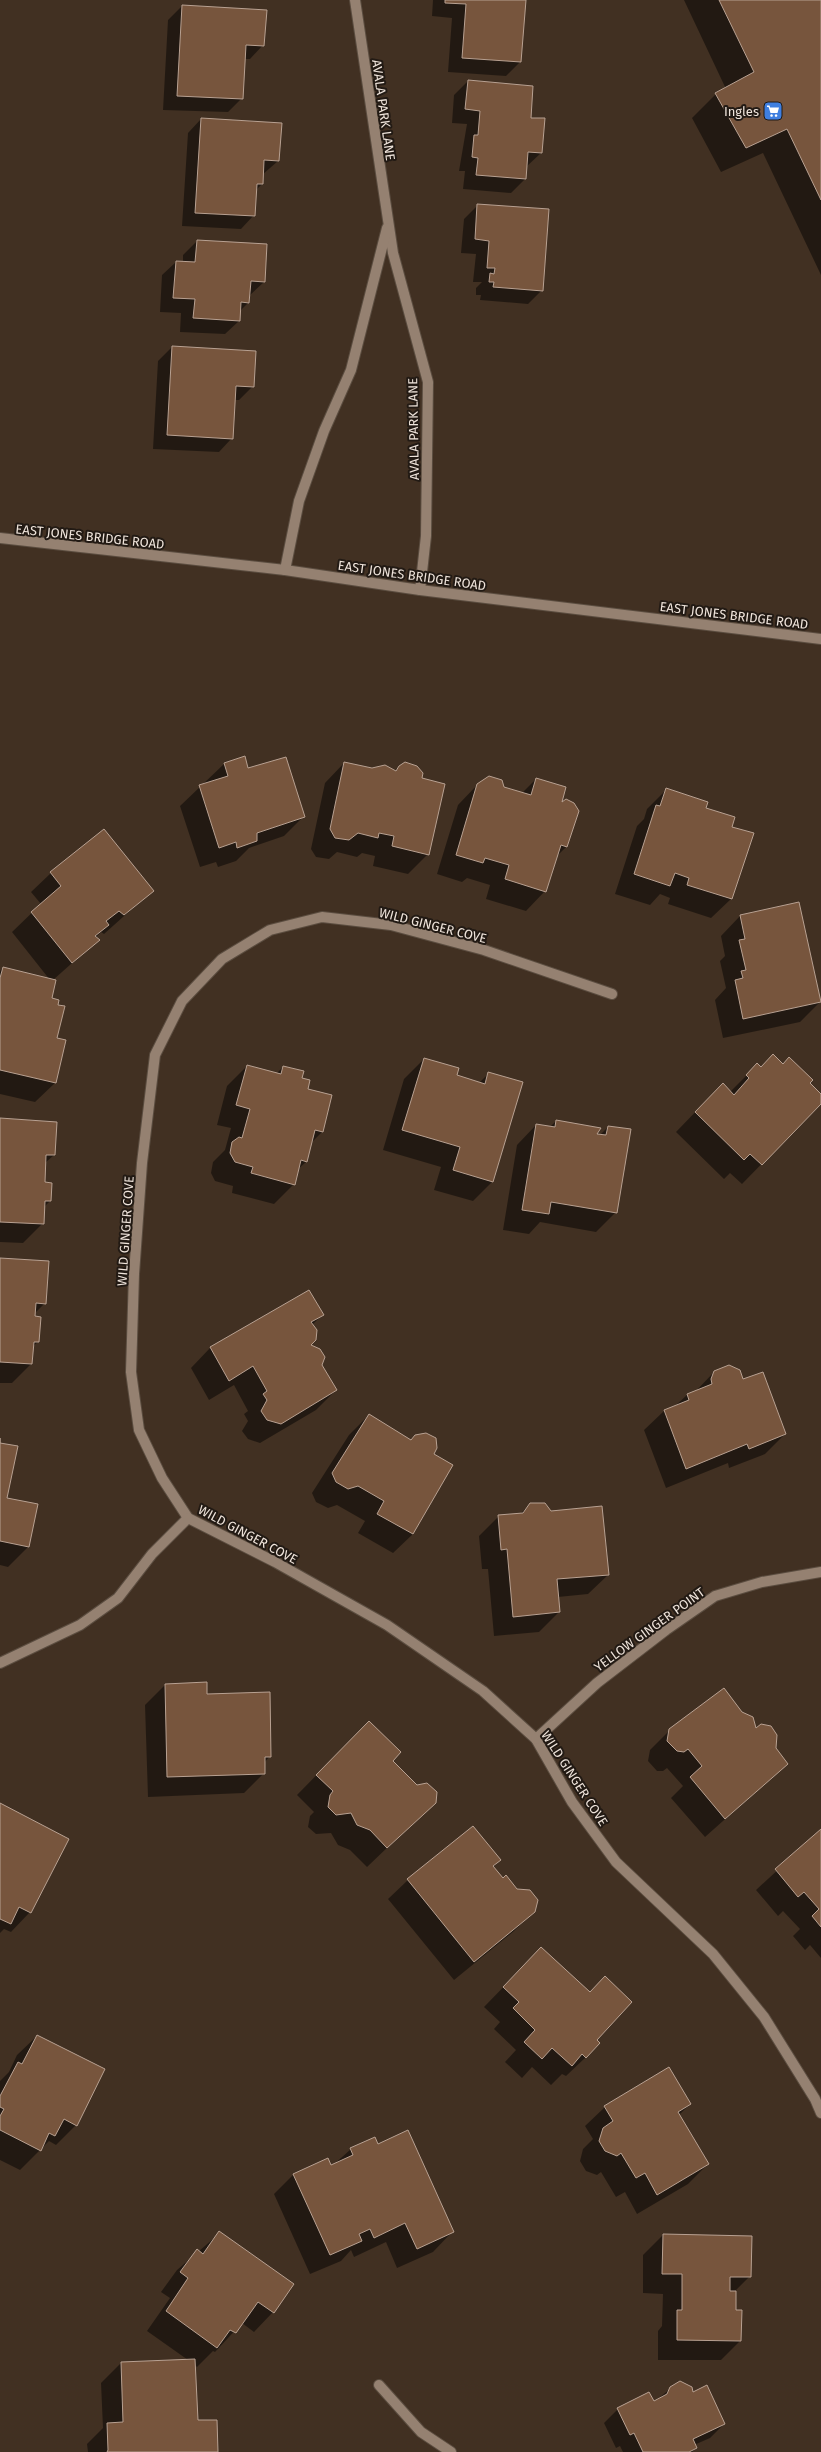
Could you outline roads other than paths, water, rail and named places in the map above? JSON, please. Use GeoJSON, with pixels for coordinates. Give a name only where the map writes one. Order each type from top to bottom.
{"type":"FeatureCollection","features":[{"type":"Feature","properties":{"kind":"street","name":"AVALA PARK LANE"},"geometry":{"type":"LineString","coordinates":[[355,0],[393,253],[428,382],[426,536],[420,590]]}},
{"type":"Feature","properties":{"kind":"street","name":"AVALA PARK LANE"},"geometry":{"type":"LineString","coordinates":[[285,570],[299,501],[324,431],[351,370],[388,225]]}},
{"type":"Feature","properties":{"kind":"street","name":"EAST JONES BRIDGE ROAD"},"geometry":{"type":"LineString","coordinates":[[0,538],[285,570],[420,590],[821,639]]}},
{"type":"Feature","properties":{"kind":"street","name":"WILD GINGER COVE"},"geometry":{"type":"LineString","coordinates":[[612,994],[484,950],[391,925],[322,917],[270,930],[222,959],[182,1001],[155,1055],[142,1163],[134,1274],[131,1372],[139,1430],[162,1478],[188,1518],[275,1562],[387,1625],[483,1691],[536,1739],[572,1802],[616,1862],[713,1954],[764,2017],[815,2099],[821,2113]]}},
{"type":"Feature","properties":{"kind":"street"},"geometry":{"type":"LineString","coordinates":[[0,1663],[80,1625],[118,1598],[152,1554],[188,1518]]}},
{"type":"Feature","properties":{"kind":"street","name":"YELLOW GINGER POINT"},"geometry":{"type":"LineString","coordinates":[[536,1739],[597,1684],[666,1630],[715,1596],[762,1582],[821,1572]]}},
{"type":"Feature","properties":{"kind":"street"},"geometry":{"type":"LineString","coordinates":[[379,2385],[421,2432],[451,2452]]}},
{"type":"Feature","properties":{"kind":"place","name":"Ingles"},"geometry":{"type":"Point","coordinates":[773,111]}}]}
